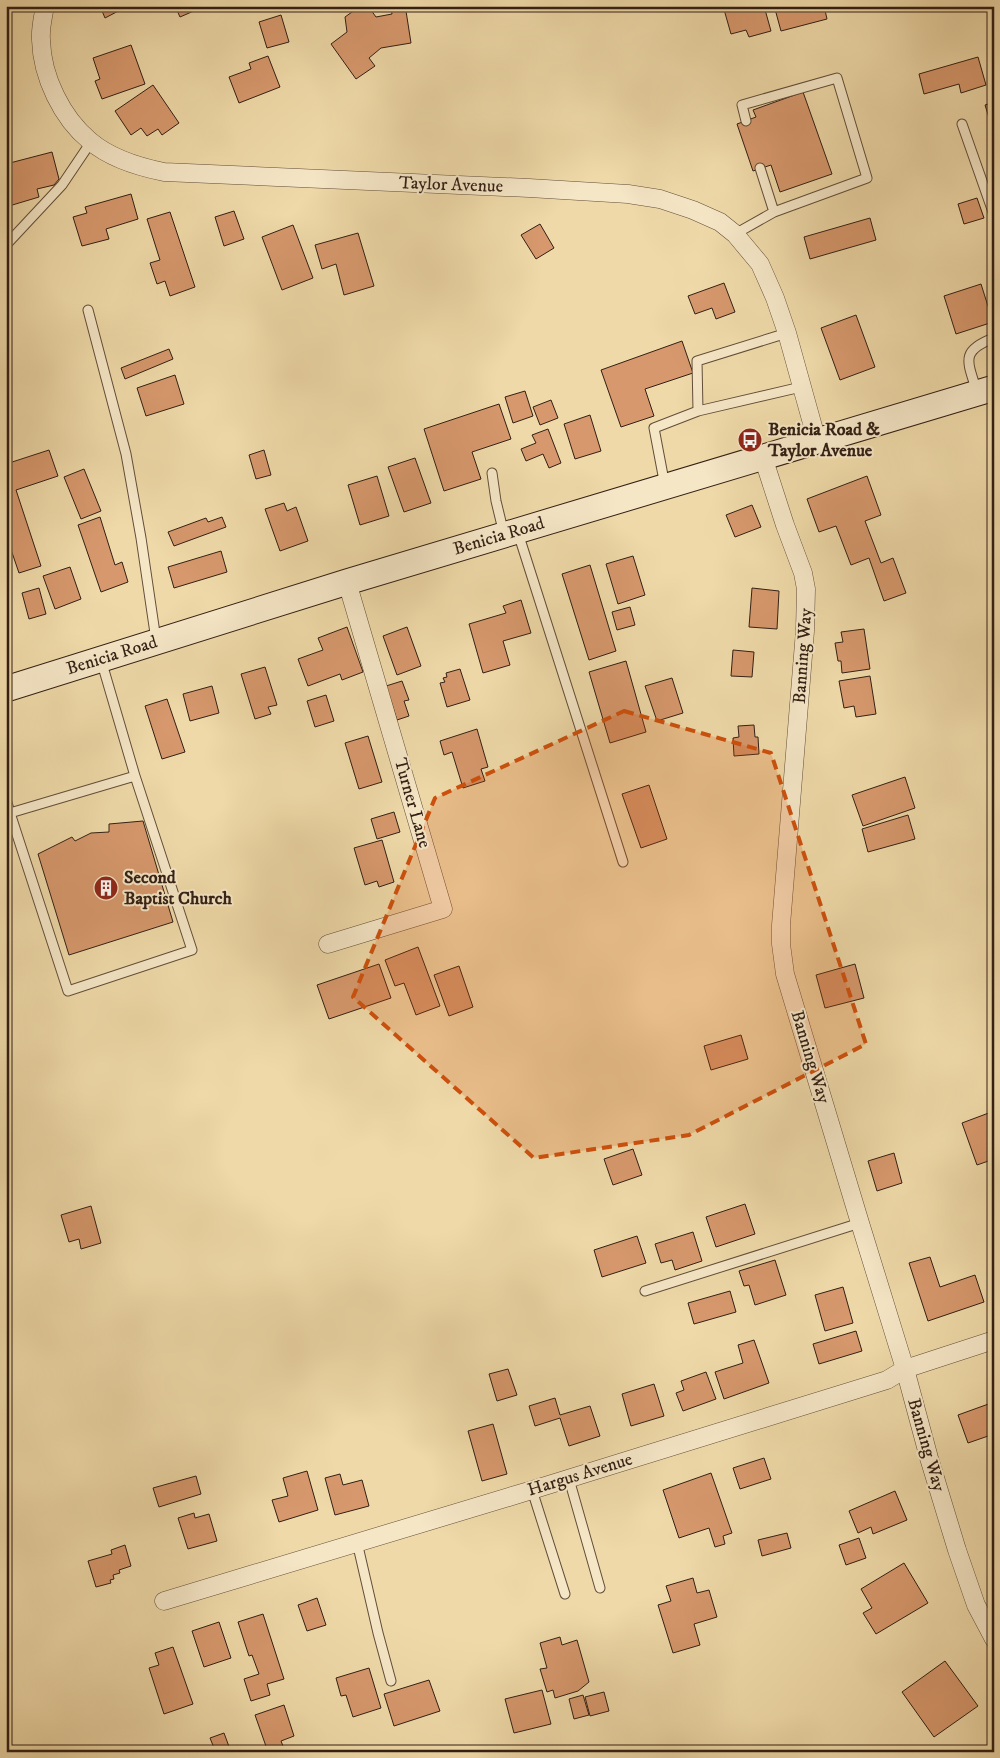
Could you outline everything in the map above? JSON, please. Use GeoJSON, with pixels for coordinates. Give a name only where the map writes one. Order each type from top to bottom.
{"type":"FeatureCollection","features":[{"type":"Feature","properties":{"kind":"main road","name":"Benicia Road"},"geometry":{"type":"LineString","coordinates":[[7,685],[101,660],[347,582],[986,391]]}},
{"type":"Feature","properties":{"kind":"street","name":"Taylor Avenue"},"geometry":{"type":"LineString","coordinates":[[45,6],[40,39],[42,59],[47,77],[67,116],[91,142],[128,162],[145,168],[164,172],[628,194],[660,199],[693,210],[720,222],[735,234],[760,264],[775,298],[787,333],[817,441]]}},
{"type":"Feature","properties":{"kind":"street","name":"Banning Way"},"geometry":{"type":"LineString","coordinates":[[763,457],[785,525],[798,557],[806,589],[804,650],[781,925],[785,974],[905,1369],[929,1458],[965,1575],[976,1605],[994,1638]]}},
{"type":"Feature","properties":{"kind":"street","name":"Turner Lane"},"geometry":{"type":"LineString","coordinates":[[328,944],[443,909],[347,582]]}},
{"type":"Feature","properties":{"kind":"street","name":"Hargus Avenue"},"geometry":{"type":"LineString","coordinates":[[164,1601],[569,1479],[888,1380],[905,1369],[994,1340]]}},
{"type":"Feature","properties":{"kind":"lane"},"geometry":{"type":"LineString","coordinates":[[735,234],[774,212],[867,178],[837,78],[742,106],[746,122]]}},
{"type":"Feature","properties":{"kind":"lane"},"geometry":{"type":"LineString","coordinates":[[962,124],[994,215]]}},
{"type":"Feature","properties":{"kind":"lane"},"geometry":{"type":"LineString","coordinates":[[6,245],[62,185],[91,142]]}},
{"type":"Feature","properties":{"kind":"lane"},"geometry":{"type":"LineString","coordinates":[[760,168],[774,212]]}},
{"type":"Feature","properties":{"kind":"lane"},"geometry":{"type":"LineString","coordinates":[[88,310],[126,454],[141,538],[156,642]]}},
{"type":"Feature","properties":{"kind":"lane"},"geometry":{"type":"LineString","coordinates":[[698,411],[697,360],[787,333]]}},
{"type":"Feature","properties":{"kind":"lane"},"geometry":{"type":"LineString","coordinates":[[986,391],[969,362],[971,351],[977,344],[994,338]]}},
{"type":"Feature","properties":{"kind":"lane"},"geometry":{"type":"LineString","coordinates":[[665,486],[654,428],[698,411],[801,387]]}},
{"type":"Feature","properties":{"kind":"lane"},"geometry":{"type":"LineString","coordinates":[[492,472],[496,500],[511,533],[622,862]]}},
{"type":"Feature","properties":{"kind":"lane"},"geometry":{"type":"LineString","coordinates":[[6,799],[68,990],[192,950],[135,776],[101,660]]}},
{"type":"Feature","properties":{"kind":"lane"},"geometry":{"type":"LineString","coordinates":[[10,813],[135,776]]}},
{"type":"Feature","properties":{"kind":"lane"},"geometry":{"type":"LineString","coordinates":[[645,1291],[860,1223]]}},
{"type":"Feature","properties":{"kind":"lane"},"geometry":{"type":"LineString","coordinates":[[569,1479],[600,1588]]}},
{"type":"Feature","properties":{"kind":"lane"},"geometry":{"type":"LineString","coordinates":[[532,1490],[565,1594]]}},
{"type":"Feature","properties":{"kind":"lane"},"geometry":{"type":"LineString","coordinates":[[357,1542],[391,1681]]}},
{"type":"Feature","properties":{"kind":"highlighted area"},"geometry":{"type":"Polygon","coordinates":[[[624,711],[771,753],[866,1044],[689,1135],[534,1158],[353,997],[435,798],[624,711]]]}},
{"type":"Feature","properties":{"kind":"building"},"geometry":{"type":"Polygon","coordinates":[[[100,6],[128,6],[105,18],[100,6]]]}},
{"type":"Feature","properties":{"kind":"building"},"geometry":{"type":"Polygon","coordinates":[[[175,6],[202,6],[203,7],[180,17],[175,6]]]}},
{"type":"Feature","properties":{"kind":"building"},"geometry":{"type":"Polygon","coordinates":[[[368,6],[376,17],[392,14],[391,7],[403,6],[406,11],[411,43],[381,48],[369,58],[375,66],[356,79],[331,44],[347,32],[345,17],[359,7],[368,6]]]}},
{"type":"Feature","properties":{"kind":"building"},"geometry":{"type":"Polygon","coordinates":[[[723,6],[764,6],[771,31],[749,37],[746,30],[731,34],[723,6]]]}},
{"type":"Feature","properties":{"kind":"building"},"geometry":{"type":"Polygon","coordinates":[[[784,6],[824,6],[827,19],[781,31],[775,9],[784,6]]]}},
{"type":"Feature","properties":{"kind":"building"},"geometry":{"type":"Polygon","coordinates":[[[281,15],[289,42],[267,48],[259,22],[281,15]]]}},
{"type":"Feature","properties":{"kind":"building"},"geometry":{"type":"Polygon","coordinates":[[[131,45],[145,84],[102,99],[95,81],[100,79],[93,58],[131,45]]]}},
{"type":"Feature","properties":{"kind":"building"},"geometry":{"type":"Polygon","coordinates":[[[268,56],[280,87],[239,103],[229,77],[251,69],[249,63],[268,56]]]}},
{"type":"Feature","properties":{"kind":"building"},"geometry":{"type":"Polygon","coordinates":[[[978,57],[986,85],[961,93],[959,84],[924,94],[919,74],[978,57]]]}},
{"type":"Feature","properties":{"kind":"building"},"geometry":{"type":"Polygon","coordinates":[[[153,85],[179,123],[162,135],[158,129],[147,136],[141,128],[131,135],[115,111],[153,85]]]}},
{"type":"Feature","properties":{"kind":"building"},"geometry":{"type":"Polygon","coordinates":[[[803,92],[832,174],[780,192],[771,165],[753,171],[737,124],[756,117],[753,110],[803,92]]]}},
{"type":"Feature","properties":{"kind":"building"},"geometry":{"type":"Polygon","coordinates":[[[994,102],[994,134],[985,105],[994,102]]]}},
{"type":"Feature","properties":{"kind":"building"},"geometry":{"type":"Polygon","coordinates":[[[52,152],[59,179],[54,185],[37,189],[39,197],[9,206],[6,196],[6,164],[52,152]]]}},
{"type":"Feature","properties":{"kind":"building"},"geometry":{"type":"Polygon","coordinates":[[[131,194],[138,219],[106,229],[109,239],[82,246],[73,217],[87,213],[85,207],[131,194]]]}},
{"type":"Feature","properties":{"kind":"building"},"geometry":{"type":"Polygon","coordinates":[[[977,198],[984,218],[964,224],[958,204],[977,198]]]}},
{"type":"Feature","properties":{"kind":"building"},"geometry":{"type":"Polygon","coordinates":[[[234,211],[244,239],[224,246],[215,217],[234,211]]]}},
{"type":"Feature","properties":{"kind":"building"},"geometry":{"type":"Polygon","coordinates":[[[170,212],[195,287],[170,296],[165,281],[157,284],[150,263],[160,260],[147,219],[170,212]]]}},
{"type":"Feature","properties":{"kind":"building"},"geometry":{"type":"Polygon","coordinates":[[[870,218],[876,240],[810,259],[804,237],[870,218]]]}},
{"type":"Feature","properties":{"kind":"building"},"geometry":{"type":"Polygon","coordinates":[[[540,224],[554,248],[536,259],[521,235],[540,224]]]}},
{"type":"Feature","properties":{"kind":"building"},"geometry":{"type":"Polygon","coordinates":[[[293,225],[313,278],[282,290],[262,237],[293,225]]]}},
{"type":"Feature","properties":{"kind":"building"},"geometry":{"type":"Polygon","coordinates":[[[358,233],[374,286],[344,295],[336,264],[322,269],[315,245],[358,233]]]}},
{"type":"Feature","properties":{"kind":"building"},"geometry":{"type":"Polygon","coordinates":[[[724,283],[735,312],[716,319],[712,308],[695,314],[688,296],[724,283]]]}},
{"type":"Feature","properties":{"kind":"building"},"geometry":{"type":"Polygon","coordinates":[[[981,284],[993,322],[956,334],[944,296],[981,284]]]}},
{"type":"Feature","properties":{"kind":"building"},"geometry":{"type":"Polygon","coordinates":[[[856,315],[875,367],[840,380],[821,328],[856,315]]]}},
{"type":"Feature","properties":{"kind":"building"},"geometry":{"type":"Polygon","coordinates":[[[682,341],[693,373],[645,389],[654,416],[621,427],[601,370],[682,341]]]}},
{"type":"Feature","properties":{"kind":"building"},"geometry":{"type":"Polygon","coordinates":[[[169,349],[173,359],[125,379],[121,368],[169,349]]]}},
{"type":"Feature","properties":{"kind":"building"},"geometry":{"type":"Polygon","coordinates":[[[175,375],[184,404],[146,416],[137,388],[175,375]]]}},
{"type":"Feature","properties":{"kind":"building"},"geometry":{"type":"Polygon","coordinates":[[[525,391],[533,416],[513,423],[505,397],[525,391]]]}},
{"type":"Feature","properties":{"kind":"building"},"geometry":{"type":"Polygon","coordinates":[[[551,400],[558,418],[540,425],[533,407],[551,400]]]}},
{"type":"Feature","properties":{"kind":"building"},"geometry":{"type":"Polygon","coordinates":[[[499,404],[511,439],[472,452],[481,479],[444,491],[424,429],[499,404]]]}},
{"type":"Feature","properties":{"kind":"building"},"geometry":{"type":"Polygon","coordinates":[[[590,415],[601,451],[575,459],[564,424],[590,415]]]}},
{"type":"Feature","properties":{"kind":"building"},"geometry":{"type":"Polygon","coordinates":[[[548,429],[561,463],[549,468],[543,454],[526,461],[521,449],[536,443],[532,435],[548,429]]]}},
{"type":"Feature","properties":{"kind":"building"},"geometry":{"type":"Polygon","coordinates":[[[49,450],[58,476],[16,490],[41,566],[19,573],[6,535],[6,464],[49,450]]]}},
{"type":"Feature","properties":{"kind":"building"},"geometry":{"type":"Polygon","coordinates":[[[264,450],[271,475],[256,479],[249,455],[264,450]]]}},
{"type":"Feature","properties":{"kind":"building"},"geometry":{"type":"Polygon","coordinates":[[[415,458],[431,503],[404,512],[388,467],[415,458]]]}},
{"type":"Feature","properties":{"kind":"building"},"geometry":{"type":"Polygon","coordinates":[[[84,469],[101,511],[81,519],[64,477],[84,469]]]}},
{"type":"Feature","properties":{"kind":"building"},"geometry":{"type":"Polygon","coordinates":[[[377,476],[389,516],[360,525],[348,485],[377,476]]]}},
{"type":"Feature","properties":{"kind":"building"},"geometry":{"type":"Polygon","coordinates":[[[867,476],[881,515],[865,521],[881,563],[893,558],[906,593],[884,601],[869,558],[851,565],[836,526],[819,532],[807,499],[867,476]]]}},
{"type":"Feature","properties":{"kind":"building"},"geometry":{"type":"Polygon","coordinates":[[[284,503],[287,511],[296,507],[308,541],[280,551],[265,509],[284,503]]]}},
{"type":"Feature","properties":{"kind":"building"},"geometry":{"type":"Polygon","coordinates":[[[752,505],[761,527],[735,537],[726,515],[752,505]]]}},
{"type":"Feature","properties":{"kind":"building"},"geometry":{"type":"Polygon","coordinates":[[[100,517],[115,565],[122,562],[128,582],[101,592],[78,525],[100,517]]]}},
{"type":"Feature","properties":{"kind":"building"},"geometry":{"type":"Polygon","coordinates":[[[222,517],[226,527],[174,546],[168,532],[206,518],[208,522],[222,517]]]}},
{"type":"Feature","properties":{"kind":"building"},"geometry":{"type":"Polygon","coordinates":[[[221,551],[227,572],[174,588],[168,567],[221,551]]]}},
{"type":"Feature","properties":{"kind":"building"},"geometry":{"type":"Polygon","coordinates":[[[633,556],[645,595],[618,604],[606,564],[633,556]]]}},
{"type":"Feature","properties":{"kind":"building"},"geometry":{"type":"Polygon","coordinates":[[[590,565],[616,651],[589,660],[562,574],[590,565]]]}},
{"type":"Feature","properties":{"kind":"building"},"geometry":{"type":"Polygon","coordinates":[[[70,567],[81,599],[55,609],[43,576],[70,567]]]}},
{"type":"Feature","properties":{"kind":"building"},"geometry":{"type":"Polygon","coordinates":[[[39,588],[46,614],[29,619],[22,593],[39,588]]]}},
{"type":"Feature","properties":{"kind":"building"},"geometry":{"type":"Polygon","coordinates":[[[752,588],[779,591],[777,629],[749,627],[752,588]]]}},
{"type":"Feature","properties":{"kind":"building"},"geometry":{"type":"Polygon","coordinates":[[[521,600],[531,633],[503,641],[510,665],[483,673],[469,624],[506,613],[503,606],[521,600]]]}},
{"type":"Feature","properties":{"kind":"building"},"geometry":{"type":"Polygon","coordinates":[[[630,607],[635,625],[617,630],[612,612],[630,607]]]}},
{"type":"Feature","properties":{"kind":"building"},"geometry":{"type":"Polygon","coordinates":[[[347,627],[363,672],[342,680],[340,674],[308,686],[298,659],[323,650],[318,638],[347,627]]]}},
{"type":"Feature","properties":{"kind":"building"},"geometry":{"type":"Polygon","coordinates":[[[407,627],[421,666],[397,675],[383,636],[407,627]]]}},
{"type":"Feature","properties":{"kind":"building"},"geometry":{"type":"Polygon","coordinates":[[[864,629],[870,669],[842,673],[841,661],[838,661],[835,643],[843,642],[841,632],[864,629]]]}},
{"type":"Feature","properties":{"kind":"building"},"geometry":{"type":"Polygon","coordinates":[[[733,650],[754,652],[752,677],[731,676],[733,650]]]}},
{"type":"Feature","properties":{"kind":"building"},"geometry":{"type":"Polygon","coordinates":[[[626,661],[646,732],[610,743],[589,672],[626,661]]]}},
{"type":"Feature","properties":{"kind":"building"},"geometry":{"type":"Polygon","coordinates":[[[265,667],[277,705],[268,707],[271,714],[255,719],[241,674],[265,667]]]}},
{"type":"Feature","properties":{"kind":"building"},"geometry":{"type":"Polygon","coordinates":[[[460,669],[470,700],[447,707],[440,683],[445,682],[443,678],[447,677],[446,673],[460,669]]]}},
{"type":"Feature","properties":{"kind":"building"},"geometry":{"type":"Polygon","coordinates":[[[870,676],[876,714],[856,717],[854,706],[844,708],[839,681],[870,676]]]}},
{"type":"Feature","properties":{"kind":"building"},"geometry":{"type":"Polygon","coordinates":[[[672,678],[683,713],[657,721],[645,686],[672,678]]]}},
{"type":"Feature","properties":{"kind":"building"},"geometry":{"type":"Polygon","coordinates":[[[402,681],[409,700],[404,701],[409,716],[397,720],[386,686],[402,681]]]}},
{"type":"Feature","properties":{"kind":"building"},"geometry":{"type":"Polygon","coordinates":[[[212,686],[219,713],[190,721],[183,694],[212,686]]]}},
{"type":"Feature","properties":{"kind":"building"},"geometry":{"type":"Polygon","coordinates":[[[326,695],[334,721],[315,727],[307,701],[326,695]]]}},
{"type":"Feature","properties":{"kind":"building"},"geometry":{"type":"Polygon","coordinates":[[[167,699],[185,752],[162,759],[145,706],[167,699]]]}},
{"type":"Feature","properties":{"kind":"building"},"geometry":{"type":"Polygon","coordinates":[[[754,725],[755,737],[758,737],[759,754],[734,756],[733,738],[739,737],[738,726],[754,725]]]}},
{"type":"Feature","properties":{"kind":"building"},"geometry":{"type":"Polygon","coordinates":[[[477,729],[488,767],[481,769],[485,781],[463,788],[452,752],[444,755],[440,741],[477,729]]]}},
{"type":"Feature","properties":{"kind":"building"},"geometry":{"type":"Polygon","coordinates":[[[368,736],[382,782],[359,789],[345,743],[368,736]]]}},
{"type":"Feature","properties":{"kind":"building"},"geometry":{"type":"Polygon","coordinates":[[[905,777],[915,808],[863,826],[852,795],[905,777]]]}},
{"type":"Feature","properties":{"kind":"building"},"geometry":{"type":"Polygon","coordinates":[[[649,785],[667,839],[641,848],[622,794],[649,785]]]}},
{"type":"Feature","properties":{"kind":"building"},"geometry":{"type":"Polygon","coordinates":[[[394,812],[400,832],[377,839],[371,819],[394,812]]]}},
{"type":"Feature","properties":{"kind":"building"},"geometry":{"type":"Polygon","coordinates":[[[908,815],[915,839],[868,852],[862,829],[908,815]]]}},
{"type":"Feature","properties":{"kind":"building","name":"Second Baptist Church"},"geometry":{"type":"Polygon","coordinates":[[[143,821],[173,922],[69,955],[38,854],[72,837],[75,841],[91,833],[109,832],[109,824],[143,821]]]}},
{"type":"Feature","properties":{"kind":"building"},"geometry":{"type":"Polygon","coordinates":[[[382,840],[394,882],[379,887],[377,881],[365,885],[354,848],[382,840]]]}},
{"type":"Feature","properties":{"kind":"building"},"geometry":{"type":"Polygon","coordinates":[[[418,947],[440,1006],[416,1015],[404,983],[395,986],[385,960],[418,947]]]}},
{"type":"Feature","properties":{"kind":"building"},"geometry":{"type":"Polygon","coordinates":[[[379,964],[391,998],[329,1019],[317,985],[379,964]]]}},
{"type":"Feature","properties":{"kind":"building"},"geometry":{"type":"Polygon","coordinates":[[[855,964],[864,998],[825,1008],[816,975],[855,964]]]}},
{"type":"Feature","properties":{"kind":"building"},"geometry":{"type":"Polygon","coordinates":[[[459,966],[473,1007],[449,1016],[434,975],[459,966]]]}},
{"type":"Feature","properties":{"kind":"building"},"geometry":{"type":"Polygon","coordinates":[[[741,1035],[748,1059],[711,1070],[704,1046],[741,1035]]]}},
{"type":"Feature","properties":{"kind":"building"},"geometry":{"type":"Polygon","coordinates":[[[994,1111],[994,1159],[977,1165],[962,1123],[994,1111]]]}},
{"type":"Feature","properties":{"kind":"building"},"geometry":{"type":"Polygon","coordinates":[[[633,1149],[642,1175],[613,1185],[604,1159],[633,1149]]]}},
{"type":"Feature","properties":{"kind":"building"},"geometry":{"type":"Polygon","coordinates":[[[894,1153],[902,1183],[877,1191],[868,1161],[894,1153]]]}},
{"type":"Feature","properties":{"kind":"building"},"geometry":{"type":"Polygon","coordinates":[[[745,1204],[755,1234],[716,1247],[706,1217],[745,1204]]]}},
{"type":"Feature","properties":{"kind":"building"},"geometry":{"type":"Polygon","coordinates":[[[91,1206],[101,1243],[81,1249],[79,1239],[69,1242],[61,1215],[91,1206]]]}},
{"type":"Feature","properties":{"kind":"building"},"geometry":{"type":"Polygon","coordinates":[[[693,1232],[702,1261],[675,1270],[672,1260],[661,1263],[655,1244],[693,1232]]]}},
{"type":"Feature","properties":{"kind":"building"},"geometry":{"type":"Polygon","coordinates":[[[637,1236],[646,1263],[602,1277],[594,1250],[637,1236]]]}},
{"type":"Feature","properties":{"kind":"building"},"geometry":{"type":"Polygon","coordinates":[[[930,1257],[940,1287],[975,1275],[984,1302],[928,1321],[909,1263],[930,1257]]]}},
{"type":"Feature","properties":{"kind":"building"},"geometry":{"type":"Polygon","coordinates":[[[775,1260],[786,1295],[755,1305],[749,1285],[744,1286],[739,1271],[775,1260]]]}},
{"type":"Feature","properties":{"kind":"building"},"geometry":{"type":"Polygon","coordinates":[[[843,1287],[853,1323],[825,1331],[815,1295],[843,1287]]]}},
{"type":"Feature","properties":{"kind":"building"},"geometry":{"type":"Polygon","coordinates":[[[730,1291],[736,1312],[694,1324],[688,1303],[730,1291]]]}},
{"type":"Feature","properties":{"kind":"building"},"geometry":{"type":"Polygon","coordinates":[[[856,1331],[862,1351],[819,1364],[813,1344],[856,1331]]]}},
{"type":"Feature","properties":{"kind":"building"},"geometry":{"type":"Polygon","coordinates":[[[754,1340],[769,1383],[724,1399],[715,1372],[743,1363],[738,1345],[754,1340]]]}},
{"type":"Feature","properties":{"kind":"building"},"geometry":{"type":"Polygon","coordinates":[[[508,1369],[517,1395],[497,1401],[489,1374],[508,1369]]]}},
{"type":"Feature","properties":{"kind":"building"},"geometry":{"type":"Polygon","coordinates":[[[706,1372],[716,1399],[683,1411],[676,1393],[684,1390],[681,1381],[706,1372]]]}},
{"type":"Feature","properties":{"kind":"building"},"geometry":{"type":"Polygon","coordinates":[[[654,1384],[664,1416],[631,1426],[622,1394],[654,1384]]]}},
{"type":"Feature","properties":{"kind":"building"},"geometry":{"type":"Polygon","coordinates":[[[555,1398],[560,1415],[590,1406],[600,1436],[569,1446],[560,1418],[535,1426],[529,1406],[555,1398]]]}},
{"type":"Feature","properties":{"kind":"building"},"geometry":{"type":"Polygon","coordinates":[[[994,1402],[994,1434],[968,1443],[958,1415],[994,1402]]]}},
{"type":"Feature","properties":{"kind":"building"},"geometry":{"type":"Polygon","coordinates":[[[493,1424],[507,1474],[482,1481],[468,1431],[493,1424]]]}},
{"type":"Feature","properties":{"kind":"building"},"geometry":{"type":"Polygon","coordinates":[[[764,1458],[771,1479],[740,1489],[733,1468],[764,1458]]]}},
{"type":"Feature","properties":{"kind":"building"},"geometry":{"type":"Polygon","coordinates":[[[307,1471],[318,1510],[279,1522],[272,1500],[288,1496],[283,1478],[307,1471]]]}},
{"type":"Feature","properties":{"kind":"building"},"geometry":{"type":"Polygon","coordinates":[[[711,1473],[732,1533],[723,1536],[725,1544],[715,1547],[709,1528],[679,1538],[663,1490],[711,1473]]]}},
{"type":"Feature","properties":{"kind":"building"},"geometry":{"type":"Polygon","coordinates":[[[340,1474],[343,1485],[362,1480],[369,1506],[335,1515],[325,1478],[340,1474]]]}},
{"type":"Feature","properties":{"kind":"building"},"geometry":{"type":"Polygon","coordinates":[[[196,1476],[201,1494],[159,1507],[153,1488],[196,1476]]]}},
{"type":"Feature","properties":{"kind":"building"},"geometry":{"type":"Polygon","coordinates":[[[895,1491],[907,1520],[873,1534],[871,1527],[858,1533],[849,1511],[895,1491]]]}},
{"type":"Feature","properties":{"kind":"building"},"geometry":{"type":"Polygon","coordinates":[[[194,1513],[195,1518],[209,1514],[217,1541],[188,1549],[178,1518],[194,1513]]]}},
{"type":"Feature","properties":{"kind":"building"},"geometry":{"type":"Polygon","coordinates":[[[787,1533],[791,1548],[762,1556],[758,1540],[787,1533]]]}},
{"type":"Feature","properties":{"kind":"building"},"geometry":{"type":"Polygon","coordinates":[[[859,1538],[866,1558],[846,1565],[839,1545],[859,1538]]]}},
{"type":"Feature","properties":{"kind":"building"},"geometry":{"type":"Polygon","coordinates":[[[125,1545],[131,1566],[119,1570],[120,1573],[113,1575],[114,1579],[110,1580],[111,1583],[96,1587],[88,1561],[112,1554],[111,1550],[125,1545]]]}},
{"type":"Feature","properties":{"kind":"building"},"geometry":{"type":"Polygon","coordinates":[[[904,1563],[928,1603],[876,1634],[863,1613],[872,1608],[861,1589],[904,1563]]]}},
{"type":"Feature","properties":{"kind":"building"},"geometry":{"type":"Polygon","coordinates":[[[693,1578],[697,1593],[709,1590],[717,1617],[694,1624],[700,1645],[673,1653],[658,1605],[671,1601],[666,1586],[693,1578]]]}},
{"type":"Feature","properties":{"kind":"building"},"geometry":{"type":"Polygon","coordinates":[[[317,1598],[326,1625],[307,1631],[298,1605],[317,1598]]]}},
{"type":"Feature","properties":{"kind":"building"},"geometry":{"type":"Polygon","coordinates":[[[263,1614],[284,1679],[267,1684],[270,1695],[251,1701],[244,1679],[259,1674],[252,1655],[249,1656],[238,1622],[263,1614]]]}},
{"type":"Feature","properties":{"kind":"building"},"geometry":{"type":"Polygon","coordinates":[[[219,1622],[231,1658],[204,1667],[192,1631],[219,1622]]]}},
{"type":"Feature","properties":{"kind":"building"},"geometry":{"type":"Polygon","coordinates":[[[560,1637],[562,1645],[577,1640],[589,1682],[578,1691],[555,1698],[553,1690],[547,1692],[540,1669],[547,1668],[540,1643],[560,1637]]]}},
{"type":"Feature","properties":{"kind":"building"},"geometry":{"type":"Polygon","coordinates":[[[173,1647],[193,1704],[164,1714],[149,1668],[159,1665],[155,1653],[173,1647]]]}},
{"type":"Feature","properties":{"kind":"building"},"geometry":{"type":"Polygon","coordinates":[[[945,1661],[978,1706],[934,1737],[902,1692],[945,1661]]]}},
{"type":"Feature","properties":{"kind":"building"},"geometry":{"type":"Polygon","coordinates":[[[369,1668],[381,1708],[353,1717],[346,1695],[341,1696],[336,1678],[369,1668]]]}},
{"type":"Feature","properties":{"kind":"building"},"geometry":{"type":"Polygon","coordinates":[[[429,1680],[440,1711],[394,1726],[384,1694],[429,1680]]]}},
{"type":"Feature","properties":{"kind":"building"},"geometry":{"type":"Polygon","coordinates":[[[542,1690],[551,1724],[514,1733],[505,1699],[542,1690]]]}},
{"type":"Feature","properties":{"kind":"building"},"geometry":{"type":"Polygon","coordinates":[[[604,1692],[609,1711],[590,1716],[585,1697],[604,1692]]]}},
{"type":"Feature","properties":{"kind":"building"},"geometry":{"type":"Polygon","coordinates":[[[583,1695],[589,1715],[574,1719],[569,1699],[583,1695]]]}},
{"type":"Feature","properties":{"kind":"building"},"geometry":{"type":"Polygon","coordinates":[[[284,1705],[294,1736],[281,1741],[285,1751],[268,1752],[255,1715],[284,1705]]]}},
{"type":"Feature","properties":{"kind":"building"},"geometry":{"type":"Polygon","coordinates":[[[224,1733],[231,1752],[203,1752],[214,1748],[210,1738],[224,1733]]]}},
{"type":"Feature","properties":{"kind":"place","name":"Benicia Road & Taylor Avenue"},"geometry":{"type":"Point","coordinates":[750,440]}},
{"type":"Feature","properties":{"kind":"place","name":"Second Baptist Church"},"geometry":{"type":"Point","coordinates":[106,888]}}]}
